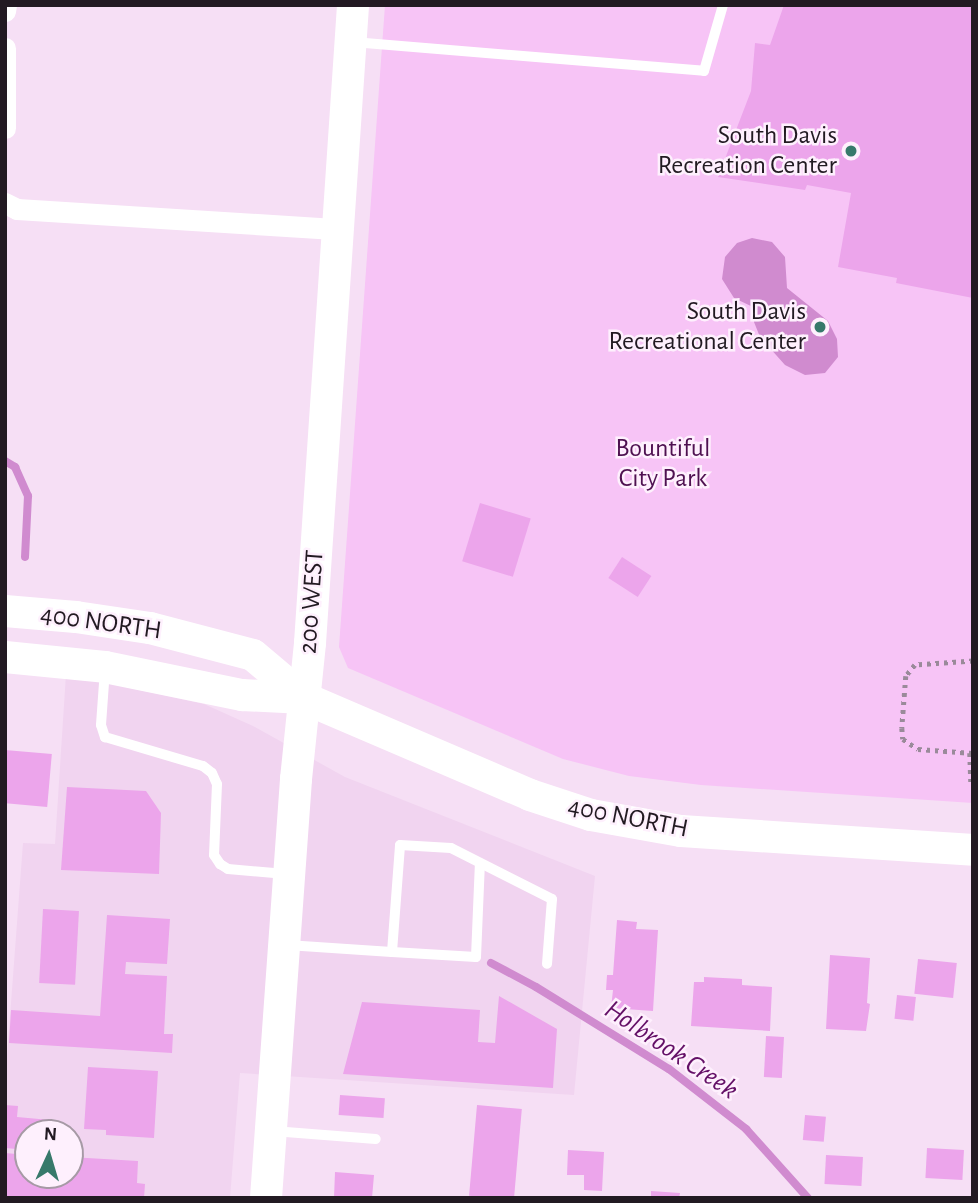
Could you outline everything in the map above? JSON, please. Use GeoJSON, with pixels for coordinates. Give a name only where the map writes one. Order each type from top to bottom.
{"type":"FeatureCollection","features":[{"type":"Feature","properties":{"kind":"main road","name":"200 WEST"},"geometry":{"type":"LineString","coordinates":[[266,1198],[353,5]]}},
{"type":"Feature","properties":{"kind":"main road","name":"400 NORTH"},"geometry":{"type":"LineString","coordinates":[[5,611],[103,620],[197,638],[260,658],[304,698],[530,795],[620,822],[681,831],[973,850]]}},
{"type":"Feature","properties":{"kind":"main road","name":"400 NORTH"},"geometry":{"type":"LineString","coordinates":[[5,657],[105,667],[242,695],[304,698]]}},
{"type":"Feature","properties":{"kind":"street"},"geometry":{"type":"LineString","coordinates":[[5,10],[6,5]]}},
{"type":"Feature","properties":{"kind":"street"},"geometry":{"type":"LineString","coordinates":[[5,48],[5,128]]}},
{"type":"Feature","properties":{"kind":"street"},"geometry":{"type":"LineString","coordinates":[[5,203],[17,209],[338,229]]}},
{"type":"Feature","properties":{"kind":"lane"},"geometry":{"type":"LineString","coordinates":[[351,42],[704,71],[723,5]]}},
{"type":"Feature","properties":{"kind":"lane"},"geometry":{"type":"LineString","coordinates":[[105,667],[101,725],[106,737],[203,766],[212,773],[217,784],[214,855],[220,864],[228,869],[289,874]]}},
{"type":"Feature","properties":{"kind":"lane"},"geometry":{"type":"LineString","coordinates":[[393,952],[400,845],[451,848],[552,899],[547,964]]}},
{"type":"Feature","properties":{"kind":"lane"},"geometry":{"type":"LineString","coordinates":[[284,945],[476,957],[480,863]]}},
{"type":"Feature","properties":{"kind":"lane"},"geometry":{"type":"LineString","coordinates":[[271,1130],[376,1139]]}},
{"type":"Feature","properties":{"kind":"path"},"geometry":{"type":"LineString","coordinates":[[971,782],[972,753],[918,749],[903,739],[902,728],[906,676],[915,665],[973,661]]}},
{"type":"Feature","properties":{"kind":"shaded area"},"geometry":{"type":"Polygon","coordinates":[[[752,238],[772,242],[785,257],[787,288],[828,321],[837,339],[838,357],[825,373],[805,375],[785,365],[760,337],[754,322],[753,307],[734,298],[722,279],[725,257],[737,243],[752,238]]]}},
{"type":"Feature","properties":{"kind":"shaded area"},"geometry":{"type":"Polygon","coordinates":[[[66,674],[204,704],[253,726],[345,777],[595,876],[574,1095],[240,1073],[230,1198],[5,1198],[5,1083],[23,843],[55,844],[66,674]]]}},
{"type":"Feature","properties":{"kind":"green space","name":"Bountiful City Park"},"geometry":{"type":"Polygon","coordinates":[[[385,5],[973,5],[973,803],[701,785],[629,776],[563,759],[348,668],[339,647],[385,5]]]}},
{"type":"Feature","properties":{"kind":"building","name":"South Davis Recreation Center"},"geometry":{"type":"Polygon","coordinates":[[[784,5],[973,5],[973,298],[896,283],[897,278],[838,267],[851,193],[807,185],[805,190],[718,177],[751,91],[755,43],[770,45],[784,5]]]}},
{"type":"Feature","properties":{"kind":"building"},"geometry":{"type":"Polygon","coordinates":[[[480,503],[531,518],[513,577],[462,561],[480,503]]]}},
{"type":"Feature","properties":{"kind":"building"},"geometry":{"type":"Polygon","coordinates":[[[622,557],[651,576],[638,597],[608,578],[622,557]]]}},
{"type":"Feature","properties":{"kind":"building"},"geometry":{"type":"Polygon","coordinates":[[[5,750],[52,754],[47,807],[5,803],[5,750]]]}},
{"type":"Feature","properties":{"kind":"building"},"geometry":{"type":"Polygon","coordinates":[[[67,787],[146,791],[161,813],[159,874],[61,870],[67,787]]]}},
{"type":"Feature","properties":{"kind":"building"},"geometry":{"type":"Polygon","coordinates":[[[43,909],[79,911],[75,985],[39,983],[43,909]]]}},
{"type":"Feature","properties":{"kind":"building"},"geometry":{"type":"Polygon","coordinates":[[[107,915],[170,919],[167,964],[126,962],[125,974],[167,976],[164,1034],[173,1034],[172,1053],[9,1043],[11,1010],[100,1016],[107,915]]]}},
{"type":"Feature","properties":{"kind":"building"},"geometry":{"type":"Polygon","coordinates":[[[617,920],[637,922],[636,929],[658,930],[653,1011],[611,1008],[613,990],[606,990],[607,975],[613,975],[617,920]]]}},
{"type":"Feature","properties":{"kind":"building"},"geometry":{"type":"Polygon","coordinates":[[[830,955],[870,958],[867,1003],[870,1004],[866,1031],[826,1029],[830,955]]]}},
{"type":"Feature","properties":{"kind":"building"},"geometry":{"type":"Polygon","coordinates":[[[918,959],[957,963],[953,998],[914,994],[918,959]]]}},
{"type":"Feature","properties":{"kind":"building"},"geometry":{"type":"Polygon","coordinates":[[[704,977],[742,979],[742,985],[772,987],[770,1031],[691,1026],[694,982],[704,982],[704,977]]]}},
{"type":"Feature","properties":{"kind":"building"},"geometry":{"type":"Polygon","coordinates":[[[897,995],[916,997],[913,1021],[894,1019],[897,995]]]}},
{"type":"Feature","properties":{"kind":"building"},"geometry":{"type":"Polygon","coordinates":[[[499,996],[557,1029],[553,1088],[343,1074],[362,1002],[480,1010],[478,1042],[495,1043],[499,996]]]}},
{"type":"Feature","properties":{"kind":"building"},"geometry":{"type":"Polygon","coordinates":[[[766,1036],[784,1037],[782,1078],[764,1077],[766,1036]]]}},
{"type":"Feature","properties":{"kind":"building"},"geometry":{"type":"Polygon","coordinates":[[[88,1067],[158,1071],[154,1138],[106,1135],[106,1130],[84,1129],[88,1067]]]}},
{"type":"Feature","properties":{"kind":"building"},"geometry":{"type":"Polygon","coordinates":[[[340,1095],[385,1098],[383,1118],[339,1115],[340,1095]]]}},
{"type":"Feature","properties":{"kind":"building"},"geometry":{"type":"Polygon","coordinates":[[[5,1105],[18,1106],[17,1117],[39,1119],[14,1119],[14,1149],[5,1148],[5,1105]]]}},
{"type":"Feature","properties":{"kind":"building"},"geometry":{"type":"Polygon","coordinates":[[[477,1105],[522,1109],[514,1198],[469,1196],[477,1105]]]}},
{"type":"Feature","properties":{"kind":"building"},"geometry":{"type":"Polygon","coordinates":[[[805,1115],[826,1117],[824,1142],[803,1140],[805,1115]]]}},
{"type":"Feature","properties":{"kind":"building"},"geometry":{"type":"Polygon","coordinates":[[[927,1148],[964,1150],[962,1180],[925,1178],[927,1148]]]}},
{"type":"Feature","properties":{"kind":"building"},"geometry":{"type":"Polygon","coordinates":[[[568,1150],[604,1152],[602,1191],[584,1190],[584,1175],[567,1175],[568,1150]]]}},
{"type":"Feature","properties":{"kind":"building"},"geometry":{"type":"Polygon","coordinates":[[[5,1153],[14,1154],[14,1189],[84,1189],[84,1158],[138,1161],[137,1183],[145,1184],[144,1198],[5,1198],[5,1153]]]}},
{"type":"Feature","properties":{"kind":"building"},"geometry":{"type":"Polygon","coordinates":[[[826,1155],[863,1157],[861,1186],[824,1184],[826,1155]]]}},
{"type":"Feature","properties":{"kind":"building"},"geometry":{"type":"Polygon","coordinates":[[[335,1172],[374,1175],[372,1198],[334,1198],[335,1172]]]}},
{"type":"Feature","properties":{"kind":"building"},"geometry":{"type":"Polygon","coordinates":[[[651,1191],[680,1193],[679,1198],[651,1198],[651,1191]]]}},
{"type":"Feature","properties":{"kind":"waterway"},"geometry":{"type":"LineString","coordinates":[[5,461],[15,467],[28,496],[25,557]]}},
{"type":"Feature","properties":{"kind":"waterway","name":"Holbrook Creek"},"geometry":{"type":"LineString","coordinates":[[491,963],[536,987],[669,1069],[746,1129],[808,1198]]}},
{"type":"Feature","properties":{"kind":"place","name":"South Davis Recreation Center"},"geometry":{"type":"Point","coordinates":[851,151]}},
{"type":"Feature","properties":{"kind":"place","name":"South Davis Recreational Center"},"geometry":{"type":"Point","coordinates":[820,327]}}]}
